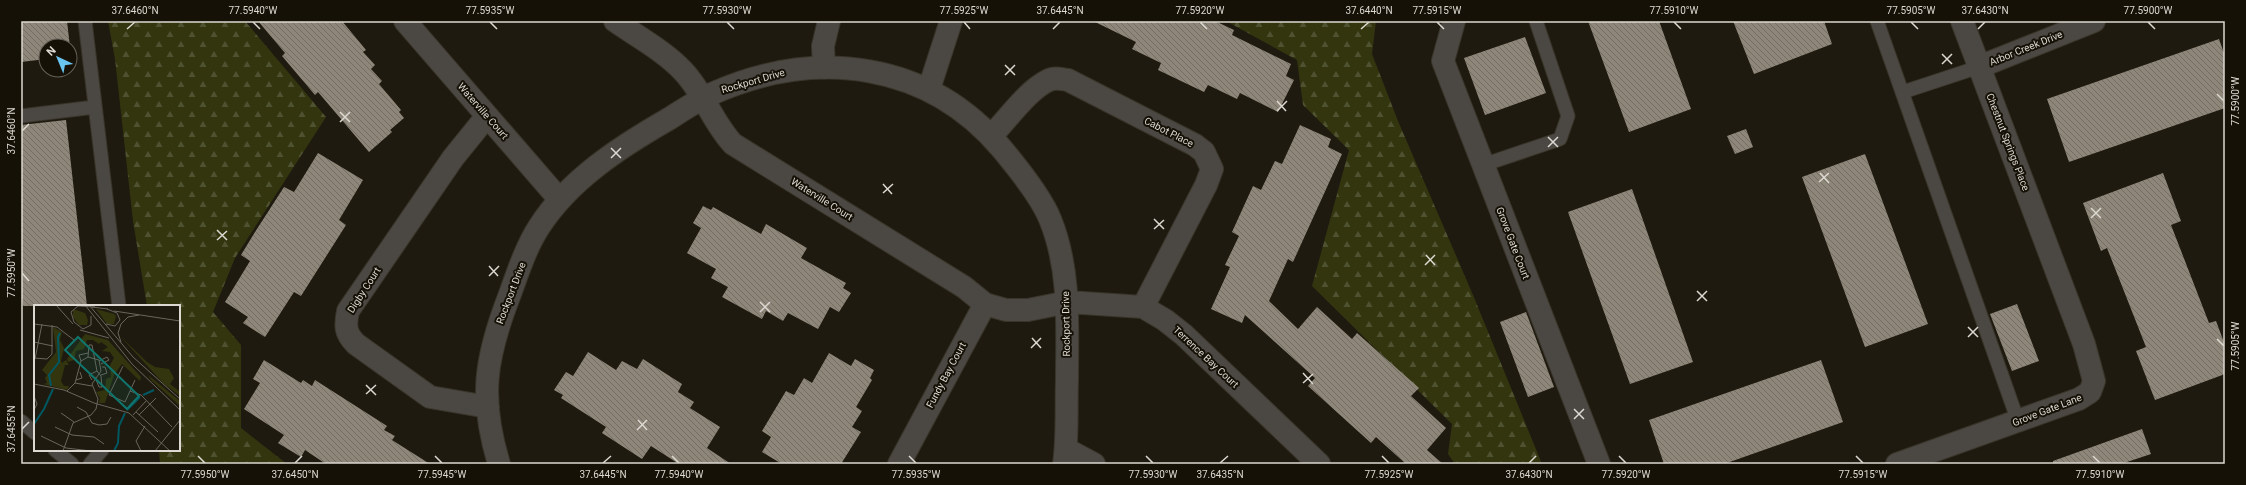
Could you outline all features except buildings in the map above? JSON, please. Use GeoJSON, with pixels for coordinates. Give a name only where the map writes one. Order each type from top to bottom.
{"type":"FeatureCollection","features":[{"type":"Feature","properties":{"kind":"street","name":"Waterville Court"},"geometry":{"type":"LineString","coordinates":[[406,21],[560,200]]}},
{"type":"Feature","properties":{"kind":"street","name":"Waterville Court"},"geometry":{"type":"LineString","coordinates":[[615,21],[667,56],[684,72],[703,99],[721,131],[733,144],[964,288],[985,304],[1006,310],[1028,310],[1068,302]]}},
{"type":"Feature","properties":{"kind":"street"},"geometry":{"type":"LineString","coordinates":[[824,68],[823,46],[829,21]]}},
{"type":"Feature","properties":{"kind":"street"},"geometry":{"type":"LineString","coordinates":[[929,89],[951,21]]}},
{"type":"Feature","properties":{"kind":"street","name":"Grove Gate Court"},"geometry":{"type":"LineString","coordinates":[[1454,21],[1443,60],[1599,464]]}},
{"type":"Feature","properties":{"kind":"street","name":"Chestnut Springs Place"},"geometry":{"type":"LineString","coordinates":[[1962,21],[2054,263]]}},
{"type":"Feature","properties":{"kind":"street","name":"Arbor Creek Drive"},"geometry":{"type":"LineString","coordinates":[[1979,67],[2094,21]]}},
{"type":"Feature","properties":{"kind":"street","name":"Rockport Drive"},"geometry":{"type":"LineString","coordinates":[[499,464],[486,398],[487,369],[499,322],[538,228],[560,200],[598,165],[639,136],[716,92],[778,72],[824,68],[869,70],[900,77],[929,89],[963,110],[991,136],[1016,166],[1049,216],[1061,255],[1068,302],[1065,457]]}},
{"type":"Feature","properties":{"kind":"street","name":"Cabot Place"},"geometry":{"type":"LineString","coordinates":[[991,136],[1031,93],[1047,80],[1056,78],[1068,80],[1195,145],[1204,152],[1212,169],[1206,185],[1143,307]]}},
{"type":"Feature","properties":{"kind":"street","name":"Digby Court"},"geometry":{"type":"LineString","coordinates":[[487,116],[453,158],[348,311],[345,327],[348,335],[356,344],[430,397],[488,407]]}},
{"type":"Feature","properties":{"kind":"street","name":"Grove Gate Lane"},"geometry":{"type":"LineString","coordinates":[[1897,464],[2079,400],[2090,392],[2094,381],[2084,344],[2054,263]]}},
{"type":"Feature","properties":{"kind":"street"},"geometry":{"type":"LineString","coordinates":[[1068,302],[1143,307]]}},
{"type":"Feature","properties":{"kind":"street","name":"Fundy Bay Court"},"geometry":{"type":"LineString","coordinates":[[903,455],[985,304]]}},
{"type":"Feature","properties":{"kind":"street","name":"Terrence Bay Court"},"geometry":{"type":"LineString","coordinates":[[1143,307],[1184,335],[1319,464]]}},
{"type":"Feature","properties":{"kind":"street"},"geometry":{"type":"LineString","coordinates":[[1065,457],[1094,464]]}},
{"type":"Feature","properties":{"kind":"lane"},"geometry":{"type":"LineString","coordinates":[[85,21],[119,305]]}},
{"type":"Feature","properties":{"kind":"lane"},"geometry":{"type":"LineString","coordinates":[[1483,165],[1560,139],[1568,116],[1536,21]]}},
{"type":"Feature","properties":{"kind":"lane"},"geometry":{"type":"LineString","coordinates":[[1877,21],[2018,421]]}},
{"type":"Feature","properties":{"kind":"lane"},"geometry":{"type":"LineString","coordinates":[[1903,92],[1979,67]]}},
{"type":"Feature","properties":{"kind":"lane"},"geometry":{"type":"LineString","coordinates":[[21,116],[95,107]]}},
{"type":"Feature","properties":{"kind":"lane"},"geometry":{"type":"LineString","coordinates":[[21,421],[34,432]]}},
{"type":"Feature","properties":{"kind":"lane"},"geometry":{"type":"LineString","coordinates":[[56,451],[72,464]]}},
{"type":"Feature","properties":{"kind":"lane"},"geometry":{"type":"LineString","coordinates":[[90,464],[101,451]]}},
{"type":"Feature","properties":{"kind":"green space"},"geometry":{"type":"Polygon","coordinates":[[[108,21],[245,21],[326,117],[235,258],[213,312],[241,345],[241,428],[287,464],[160,464],[159,451],[180,451],[180,305],[147,305],[133,221],[115,59],[108,21]]]}},
{"type":"Feature","properties":{"kind":"green space"},"geometry":{"type":"Polygon","coordinates":[[[1226,21],[1376,21],[1372,54],[1398,121],[1473,295],[1542,464],[1455,464],[1448,454],[1452,424],[1312,286],[1349,150],[1303,105],[1297,60],[1226,21]]]}}]}
